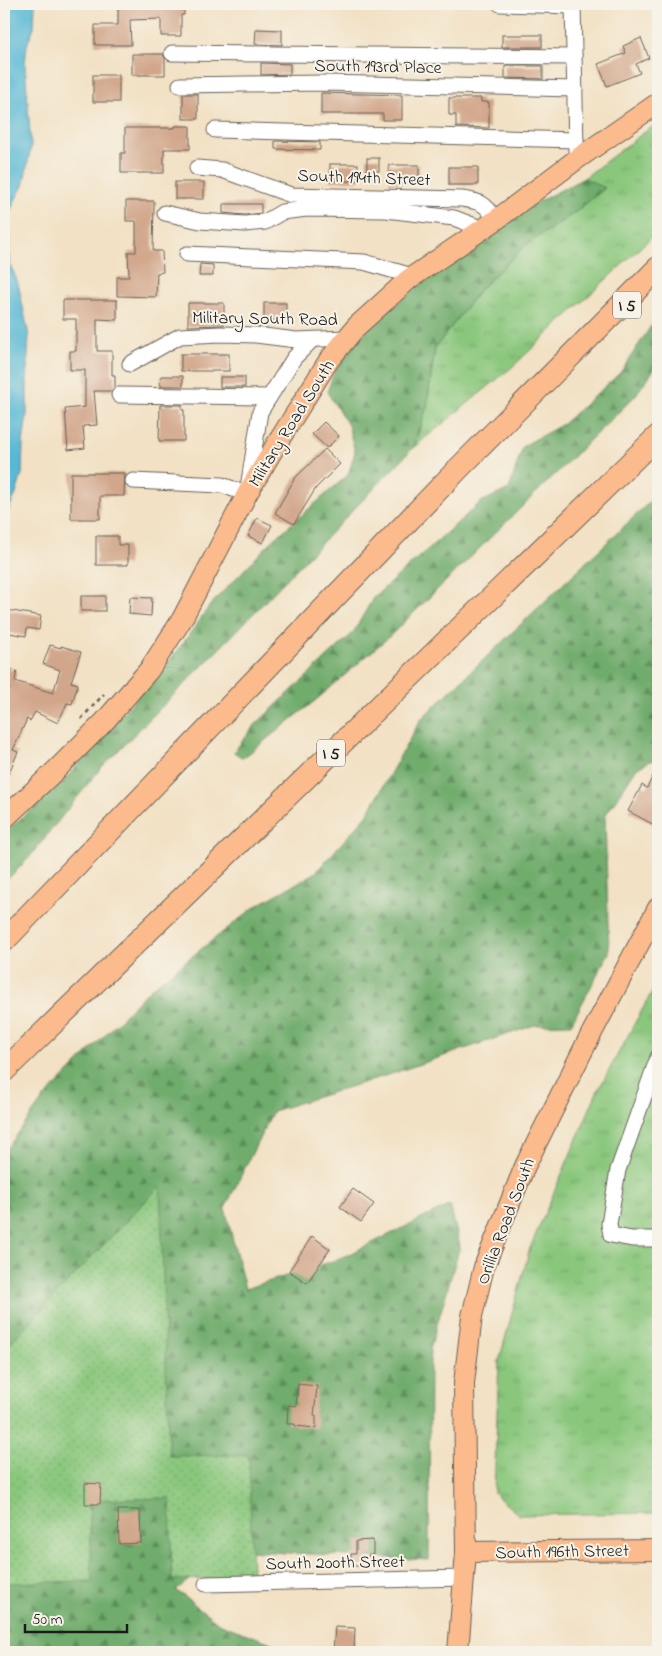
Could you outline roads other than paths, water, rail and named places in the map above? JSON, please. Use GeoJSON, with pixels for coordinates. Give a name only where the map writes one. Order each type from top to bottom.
{"type":"FeatureCollection","features":[{"type":"Feature","properties":{"kind":"highway"},"geometry":{"type":"LineString","coordinates":[[596,332],[658,268]]}},
{"type":"Feature","properties":{"kind":"highway","name":"I 5"},"geometry":{"type":"LineString","coordinates":[[4,941],[446,482],[596,332],[658,279]]}},
{"type":"Feature","properties":{"kind":"highway","name":"I 5"},"geometry":{"type":"LineString","coordinates":[[4,1071],[658,436]]}},
{"type":"Feature","properties":{"kind":"main road","name":"Military Road South"},"geometry":{"type":"LineString","coordinates":[[4,819],[104,722],[149,670],[181,621],[248,494],[302,400],[329,360],[356,326],[412,276],[490,224],[576,149],[658,103]]}},
{"type":"Feature","properties":{"kind":"main road","name":"Orillia Road South"},"geometry":{"type":"LineString","coordinates":[[458,1652],[466,1552],[463,1431],[464,1383],[472,1316],[484,1267],[525,1166],[658,908]]}},
{"type":"Feature","properties":{"kind":"main road","name":"South 196th Street"},"geometry":{"type":"LineString","coordinates":[[466,1552],[658,1550]]}},
{"type":"Feature","properties":{"kind":"street"},"geometry":{"type":"LineString","coordinates":[[215,130],[576,149],[573,5],[500,4]]}},
{"type":"Feature","properties":{"kind":"street"},"geometry":{"type":"LineString","coordinates":[[172,53],[574,57]]}},
{"type":"Feature","properties":{"kind":"street","name":"South 193rd Place"},"geometry":{"type":"LineString","coordinates":[[180,85],[325,83],[575,89]]}},
{"type":"Feature","properties":{"kind":"street","name":"South 194th Street"},"geometry":{"type":"LineString","coordinates":[[197,168],[222,170],[291,195],[462,199],[481,202],[488,208],[490,224]]}},
{"type":"Feature","properties":{"kind":"street"},"geometry":{"type":"LineString","coordinates":[[165,213],[200,221],[245,224],[265,222],[282,212],[307,209],[386,210],[490,224]]}},
{"type":"Feature","properties":{"kind":"street"},"geometry":{"type":"LineString","coordinates":[[186,254],[364,262],[412,276]]}},
{"type":"Feature","properties":{"kind":"street","name":"Military South Road"},"geometry":{"type":"LineString","coordinates":[[130,364],[180,336],[220,334],[312,340],[347,338]]}},
{"type":"Feature","properties":{"kind":"street"},"geometry":{"type":"LineString","coordinates":[[133,481],[222,485],[248,494],[260,412],[294,358],[312,340]]}},
{"type":"Feature","properties":{"kind":"street"},"geometry":{"type":"LineString","coordinates":[[119,396],[269,397]]}},
{"type":"Feature","properties":{"kind":"street"},"geometry":{"type":"LineString","coordinates":[[658,1057],[618,1170],[609,1224],[611,1235],[632,1239],[658,1239]]}},
{"type":"Feature","properties":{"kind":"street","name":"South 200th Street"},"geometry":{"type":"LineString","coordinates":[[206,1584],[464,1578]]}},
{"type":"Feature","properties":{"kind":"water"},"geometry":{"type":"Polygon","coordinates":[[[4,4],[35,4],[34,27],[27,45],[25,64],[31,147],[23,186],[8,217],[10,264],[18,283],[29,336],[27,414],[23,443],[22,474],[16,494],[4,519],[4,4]]]}}]}
